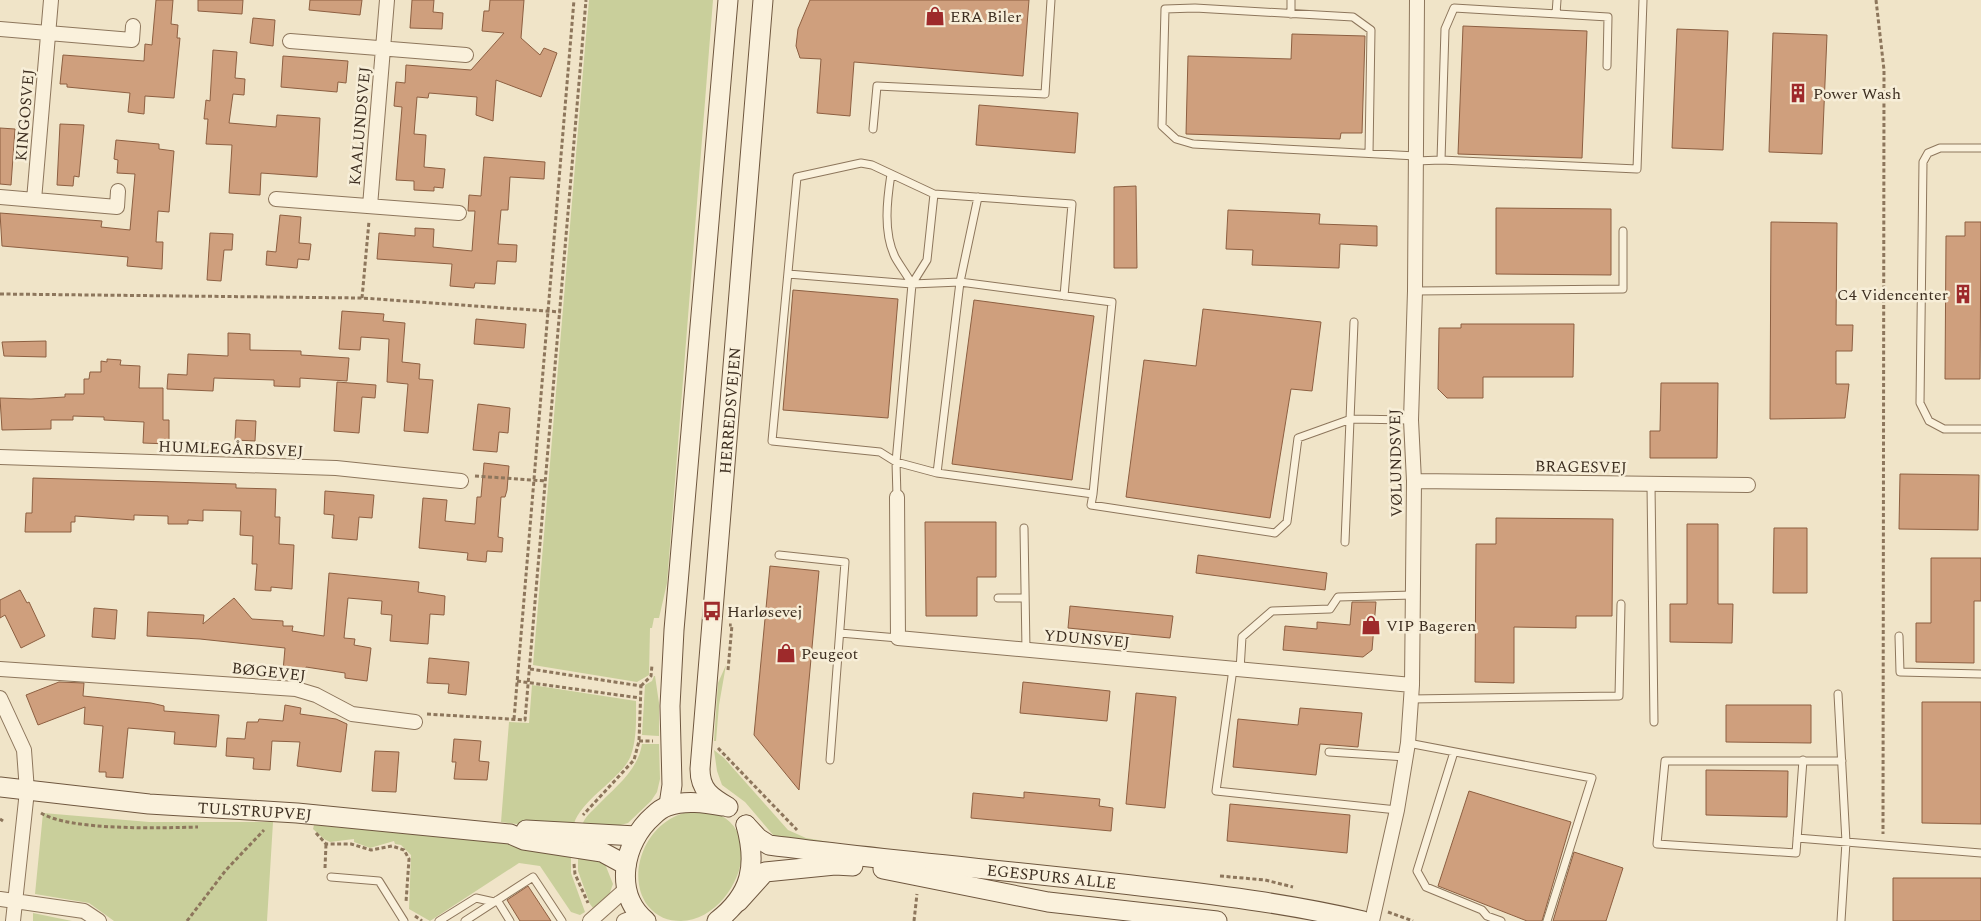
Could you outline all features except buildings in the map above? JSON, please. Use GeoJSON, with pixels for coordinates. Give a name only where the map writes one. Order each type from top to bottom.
{"type":"FeatureCollection","features":[{"type":"Feature","properties":{"kind":"street","name":"KINGOSVEJ"},"geometry":{"type":"LineString","coordinates":[[34,200],[51,0]]}},
{"type":"Feature","properties":{"kind":"street","name":"KAALUNDSVEJ"},"geometry":{"type":"LineString","coordinates":[[370,206],[386,0]]}},
{"type":"Feature","properties":{"kind":"street"},"geometry":{"type":"LineString","coordinates":[[669,806],[672,785],[670,740],[674,630],[728,0]]}},
{"type":"Feature","properties":{"kind":"street","name":"HERREDSVEJEN"},"geometry":{"type":"LineString","coordinates":[[728,807],[709,796],[704,789],[700,776],[763,0]]}},
{"type":"Feature","properties":{"kind":"street","name":"VØLUNDSVEJ"},"geometry":{"type":"LineString","coordinates":[[1372,921],[1398,810],[1408,743],[1411,692],[1414,481],[1411,420],[1415,292],[1417,0]]}},
{"type":"Feature","properties":{"kind":"street"},"geometry":{"type":"LineString","coordinates":[[0,28],[132,40],[133,26]]}},
{"type":"Feature","properties":{"kind":"street","name":"KAALUNDSVEJ"},"geometry":{"type":"LineString","coordinates":[[290,41],[466,55]]}},
{"type":"Feature","properties":{"kind":"street"},"geometry":{"type":"LineString","coordinates":[[0,197],[117,207],[118,191]]}},
{"type":"Feature","properties":{"kind":"street","name":"KAALUNDSVEJ"},"geometry":{"type":"LineString","coordinates":[[276,199],[459,213]]}},
{"type":"Feature","properties":{"kind":"street","name":"HUMLEGÅRDSVEJ"},"geometry":{"type":"LineString","coordinates":[[0,458],[336,468],[461,481]]}},
{"type":"Feature","properties":{"kind":"street","name":"BRAGESVEJ"},"geometry":{"type":"LineString","coordinates":[[1414,481],[1748,485]]}},
{"type":"Feature","properties":{"kind":"street"},"geometry":{"type":"LineString","coordinates":[[897,497],[898,638]]}},
{"type":"Feature","properties":{"kind":"street","name":"YDUNSVEJ"},"geometry":{"type":"LineString","coordinates":[[898,638],[1236,669],[1411,692]]}},
{"type":"Feature","properties":{"kind":"street","name":"BØGEVEJ"},"geometry":{"type":"LineString","coordinates":[[0,668],[296,689],[316,695],[352,714],[415,722]]}},
{"type":"Feature","properties":{"kind":"street"},"geometry":{"type":"LineString","coordinates":[[0,698],[24,750],[27,791],[14,921]]}},
{"type":"Feature","properties":{"kind":"street","name":"TULSTRUPVEJ"},"geometry":{"type":"LineString","coordinates":[[0,788],[149,804],[297,814],[510,834],[528,829],[577,839],[626,865]]}},
{"type":"Feature","properties":{"kind":"street"},"geometry":{"type":"LineString","coordinates":[[640,920],[626,889],[626,865],[636,836],[646,822],[669,806],[705,803],[728,807]]}},
{"type":"Feature","properties":{"kind":"street","name":"EGESPURS ALLE"},"geometry":{"type":"LineString","coordinates":[[728,807],[740,815],[758,838],[769,845],[863,857],[1105,881],[1271,902],[1363,921]]}},
{"type":"Feature","properties":{"kind":"street"},"geometry":{"type":"LineString","coordinates":[[738,902],[748,882],[752,865],[752,846],[746,825]]}},
{"type":"Feature","properties":{"kind":"street","name":"TULSTRUPVEJ"},"geometry":{"type":"LineString","coordinates":[[577,839],[636,836]]}},
{"type":"Feature","properties":{"kind":"street","name":"EGESPURS ALLE"},"geometry":{"type":"LineString","coordinates":[[717,921],[738,902],[765,872],[835,865],[879,868],[1048,902],[1217,921]]}},
{"type":"Feature","properties":{"kind":"street"},"geometry":{"type":"LineString","coordinates":[[592,918],[626,889]]}},
{"type":"Feature","properties":{"kind":"street"},"geometry":{"type":"LineString","coordinates":[[0,899],[84,911],[99,921]]}},
{"type":"Feature","properties":{"kind":"lane"},"geometry":{"type":"LineString","coordinates":[[873,129],[877,86],[1045,94],[1051,0]]}},
{"type":"Feature","properties":{"kind":"lane"},"geometry":{"type":"LineString","coordinates":[[1195,0],[1195,8]]}},
{"type":"Feature","properties":{"kind":"lane"},"geometry":{"type":"LineString","coordinates":[[1291,0],[1291,14]]}},
{"type":"Feature","properties":{"kind":"lane"},"geometry":{"type":"LineString","coordinates":[[1556,14],[1557,0]]}},
{"type":"Feature","properties":{"kind":"lane"},"geometry":{"type":"LineString","coordinates":[[1369,153],[1371,30],[1353,17],[1195,8],[1164,9],[1162,126],[1176,139],[1193,144],[1369,153],[1416,159],[1636,169],[1643,0]]}},
{"type":"Feature","properties":{"kind":"lane"},"geometry":{"type":"LineString","coordinates":[[1441,160],[1445,29],[1454,8],[1608,17],[1607,66]]}},
{"type":"Feature","properties":{"kind":"lane"},"geometry":{"type":"LineString","coordinates":[[1981,148],[1940,148],[1928,153],[1923,162],[1920,403],[1929,421],[1944,428],[1981,429]]}},
{"type":"Feature","properties":{"kind":"lane"},"geometry":{"type":"LineString","coordinates":[[1064,296],[1072,204],[934,194],[872,165],[861,163],[797,177],[772,441],[880,452],[896,462],[937,473],[1092,494]]}},
{"type":"Feature","properties":{"kind":"lane"},"geometry":{"type":"LineString","coordinates":[[891,174],[887,199],[889,231],[894,256],[912,284]]}},
{"type":"Feature","properties":{"kind":"lane"},"geometry":{"type":"LineString","coordinates":[[897,497],[896,462],[912,284],[927,260],[934,194]]}},
{"type":"Feature","properties":{"kind":"lane"},"geometry":{"type":"LineString","coordinates":[[937,473],[960,282],[978,197]]}},
{"type":"Feature","properties":{"kind":"lane"},"geometry":{"type":"LineString","coordinates":[[1415,292],[1623,289],[1623,231]]}},
{"type":"Feature","properties":{"kind":"lane"},"geometry":{"type":"LineString","coordinates":[[788,274],[912,284],[960,282],[1112,302],[1091,505],[1275,533],[1287,522],[1298,438],[1351,419],[1411,420]]}},
{"type":"Feature","properties":{"kind":"lane"},"geometry":{"type":"LineString","coordinates":[[1345,542],[1354,322]]}},
{"type":"Feature","properties":{"kind":"lane"},"geometry":{"type":"LineString","coordinates":[[1651,484],[1654,722]]}},
{"type":"Feature","properties":{"kind":"lane"},"geometry":{"type":"LineString","coordinates":[[1024,528],[1026,650]]}},
{"type":"Feature","properties":{"kind":"lane"},"geometry":{"type":"LineString","coordinates":[[779,555],[845,562],[830,760]]}},
{"type":"Feature","properties":{"kind":"lane"},"geometry":{"type":"LineString","coordinates":[[1398,810],[1216,791],[1242,637],[1272,611],[1330,609],[1338,597],[1413,595]]}},
{"type":"Feature","properties":{"kind":"lane"},"geometry":{"type":"LineString","coordinates":[[998,598],[1025,598]]}},
{"type":"Feature","properties":{"kind":"lane"},"geometry":{"type":"LineString","coordinates":[[1411,692],[1619,696],[1621,604]]}},
{"type":"Feature","properties":{"kind":"lane"},"geometry":{"type":"LineString","coordinates":[[840,633],[898,638]]}},
{"type":"Feature","properties":{"kind":"lane"},"geometry":{"type":"LineString","coordinates":[[1899,636],[1900,672],[1981,674]]}},
{"type":"Feature","properties":{"kind":"lane"},"geometry":{"type":"LineString","coordinates":[[1838,694],[1846,842],[1841,921]]}},
{"type":"Feature","properties":{"kind":"lane"},"geometry":{"type":"LineString","coordinates":[[1408,743],[1592,778],[1548,921]]}},
{"type":"Feature","properties":{"kind":"lane"},"geometry":{"type":"LineString","coordinates":[[1329,752],[1406,757]]}},
{"type":"Feature","properties":{"kind":"lane"},"geometry":{"type":"LineString","coordinates":[[1454,752],[1417,872],[1426,887],[1482,910],[1487,916],[1501,921]]}},
{"type":"Feature","properties":{"kind":"lane"},"geometry":{"type":"LineString","coordinates":[[1803,760],[1796,852],[1657,844],[1665,761],[1803,760],[1842,760]]}},
{"type":"Feature","properties":{"kind":"lane"},"geometry":{"type":"LineString","coordinates":[[1797,838],[1981,853]]}},
{"type":"Feature","properties":{"kind":"lane"},"geometry":{"type":"LineString","coordinates":[[331,877],[379,880],[404,920]]}},
{"type":"Feature","properties":{"kind":"lane"},"geometry":{"type":"LineString","coordinates":[[465,921],[533,877],[562,921]]}},
{"type":"Feature","properties":{"kind":"lane"},"geometry":{"type":"LineString","coordinates":[[439,921],[476,898],[496,901],[510,921]]}},
{"type":"Feature","properties":{"kind":"path"},"geometry":{"type":"LineString","coordinates":[[514,719],[574,0]]}},
{"type":"Feature","properties":{"kind":"path"},"geometry":{"type":"LineString","coordinates":[[415,722],[423,713],[525,720],[586,0]]}},
{"type":"Feature","properties":{"kind":"path"},"geometry":{"type":"LineString","coordinates":[[1876,0],[1884,70],[1883,845]]}},
{"type":"Feature","properties":{"kind":"path"},"geometry":{"type":"LineString","coordinates":[[362,298],[370,206]]}},
{"type":"Feature","properties":{"kind":"path"},"geometry":{"type":"LineString","coordinates":[[0,294],[362,298],[560,312]]}},
{"type":"Feature","properties":{"kind":"path"},"geometry":{"type":"LineString","coordinates":[[461,481],[472,476],[546,481]]}},
{"type":"Feature","properties":{"kind":"path"},"geometry":{"type":"LineString","coordinates":[[530,670],[641,686],[639,741],[634,760],[580,818],[574,861],[575,874],[592,918]]}},
{"type":"Feature","properties":{"kind":"path"},"geometry":{"type":"LineString","coordinates":[[517,681],[640,698]]}},
{"type":"Feature","properties":{"kind":"path"},"geometry":{"type":"LineString","coordinates":[[639,741],[670,740]]}},
{"type":"Feature","properties":{"kind":"path"},"geometry":{"type":"LineString","coordinates":[[702,743],[712,744],[724,752],[789,824],[802,833]]}},
{"type":"Feature","properties":{"kind":"path"},"geometry":{"type":"LineString","coordinates":[[41,813],[47,817],[68,822],[101,825],[149,828],[205,827]]}},
{"type":"Feature","properties":{"kind":"path"},"geometry":{"type":"LineString","coordinates":[[187,921],[226,870],[265,828]]}},
{"type":"Feature","properties":{"kind":"path"},"geometry":{"type":"LineString","coordinates":[[311,828],[326,844],[325,876],[331,877]]}},
{"type":"Feature","properties":{"kind":"path"},"geometry":{"type":"LineString","coordinates":[[326,844],[351,844],[366,851],[398,846],[408,855],[404,920]]}},
{"type":"Feature","properties":{"kind":"path"},"geometry":{"type":"LineString","coordinates":[[1216,875],[1265,880],[1294,887]]}},
{"type":"Feature","properties":{"kind":"path"},"geometry":{"type":"LineString","coordinates":[[914,921],[918,877]]}},
{"type":"Feature","properties":{"kind":"path"},"geometry":{"type":"LineString","coordinates":[[1401,916],[1413,921]]}},
{"type":"Feature","properties":{"kind":"green space"},"geometry":{"type":"Polygon","coordinates":[[[589,0],[713,0],[667,583],[659,618],[654,618],[652,628],[650,628],[649,675],[637,682],[533,665],[589,0]]]}},
{"type":"Feature","properties":{"kind":"green space"},"geometry":{"type":"Polygon","coordinates":[[[726,665],[719,705],[716,741],[714,741],[718,683],[726,665]]]}},
{"type":"Feature","properties":{"kind":"green space"},"geometry":{"type":"Polygon","coordinates":[[[654,676],[659,703],[659,736],[642,735],[645,685],[652,681],[654,676]]]}},
{"type":"Feature","properties":{"kind":"green space"},"geometry":{"type":"Polygon","coordinates":[[[532,685],[636,701],[633,749],[627,763],[585,806],[574,824],[525,825],[501,822],[509,722],[529,723],[532,685]]]}},
{"type":"Feature","properties":{"kind":"green space"},"geometry":{"type":"Polygon","coordinates":[[[642,744],[659,744],[660,779],[657,792],[651,801],[628,823],[617,826],[582,825],[588,815],[618,786],[636,763],[642,744]]]}},
{"type":"Feature","properties":{"kind":"green space"},"geometry":{"type":"Polygon","coordinates":[[[714,750],[724,758],[788,830],[806,838],[859,847],[774,836],[745,802],[722,785],[717,771],[714,750]]]}},
{"type":"Feature","properties":{"kind":"green space"},"geometry":{"type":"Polygon","coordinates":[[[694,809],[720,815],[734,827],[741,842],[741,860],[736,877],[727,894],[714,908],[698,917],[681,921],[663,918],[648,906],[642,896],[638,874],[643,851],[648,841],[663,824],[678,815],[694,809]]]}},
{"type":"Feature","properties":{"kind":"green space"},"geometry":{"type":"Polygon","coordinates":[[[43,813],[149,822],[273,822],[267,921],[114,921],[89,903],[35,894],[43,813]]]}},
{"type":"Feature","properties":{"kind":"green space"},"geometry":{"type":"Polygon","coordinates":[[[314,825],[521,844],[571,852],[571,873],[585,912],[580,915],[571,912],[540,866],[519,863],[430,921],[409,909],[411,855],[401,845],[395,844],[394,841],[370,848],[354,842],[354,839],[330,842],[313,829],[314,825]]]}},
{"type":"Feature","properties":{"kind":"green space"},"geometry":{"type":"Polygon","coordinates":[[[588,854],[605,864],[613,884],[609,895],[593,908],[578,871],[578,856],[588,854]]]}},
{"type":"Feature","properties":{"kind":"green space"},"geometry":{"type":"Polygon","coordinates":[[[33,913],[72,921],[33,921],[33,913]]]}},
{"type":"Feature","properties":{"kind":"place","name":"ERA Biler"},"geometry":{"type":"Point","coordinates":[935,16]}},
{"type":"Feature","properties":{"kind":"place","name":"Power Wash"},"geometry":{"type":"Point","coordinates":[1798,93]}},
{"type":"Feature","properties":{"kind":"place","name":"C4 Videncenter"},"geometry":{"type":"Point","coordinates":[1963,294]}},
{"type":"Feature","properties":{"kind":"place","name":"Harløsevej"},"geometry":{"type":"Point","coordinates":[712,611]}},
{"type":"Feature","properties":{"kind":"place","name":"VIP Bageren"},"geometry":{"type":"Point","coordinates":[1371,625]}},
{"type":"Feature","properties":{"kind":"place","name":"Peugeot"},"geometry":{"type":"Point","coordinates":[786,653]}}]}
